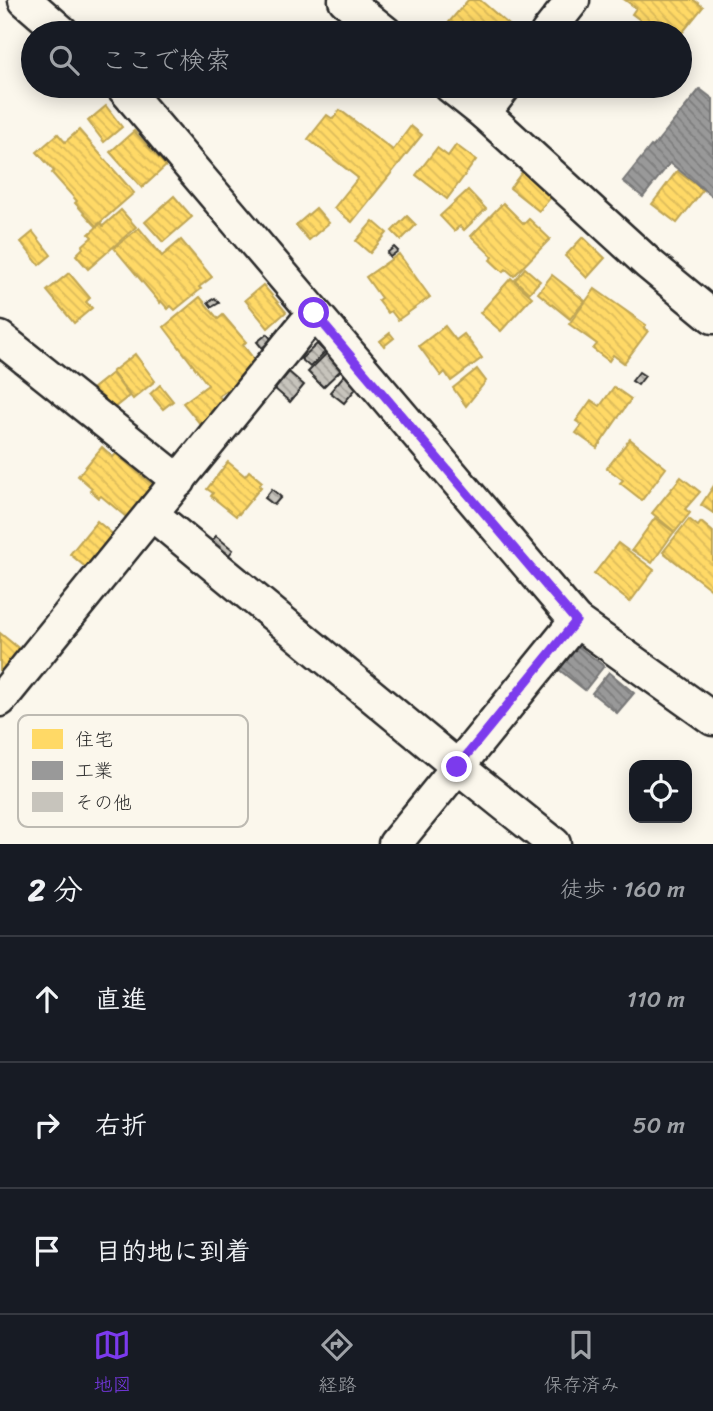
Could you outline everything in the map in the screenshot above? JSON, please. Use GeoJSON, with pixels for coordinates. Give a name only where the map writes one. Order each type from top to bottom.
{"type":"FeatureCollection","features":[{"type":"Feature","properties":{"kind":"street"},"geometry":{"type":"LineString","coordinates":[[25,0],[49,21]]}},
{"type":"Feature","properties":{"kind":"street"},"geometry":{"type":"LineString","coordinates":[[345,0],[371,21]]}},
{"type":"Feature","properties":{"kind":"street"},"geometry":{"type":"LineString","coordinates":[[556,21],[573,0]]}},
{"type":"Feature","properties":{"kind":"street"},"geometry":{"type":"LineString","coordinates":[[132,98],[576,621],[713,719]]}},
{"type":"Feature","properties":{"kind":"street"},"geometry":{"type":"LineString","coordinates":[[465,98],[649,264],[713,317]]}},
{"type":"Feature","properties":{"kind":"street"},"geometry":{"type":"LineString","coordinates":[[484,113],[496,98]]}},
{"type":"Feature","properties":{"kind":"street"},"geometry":{"type":"LineString","coordinates":[[0,700],[314,313]]}},
{"type":"Feature","properties":{"kind":"street"},"geometry":{"type":"LineString","coordinates":[[0,338],[179,481]]}},
{"type":"Feature","properties":{"kind":"street"},"geometry":{"type":"LineString","coordinates":[[152,514],[554,844]]}},
{"type":"Feature","properties":{"kind":"street"},"geometry":{"type":"LineString","coordinates":[[395,844],[576,621]]}},
{"type":"Feature","properties":{"kind":"building: 住宅"},"geometry":{"type":"Polygon","coordinates":[[[468,0],[480,0],[504,21],[450,21],[468,0]]]}},
{"type":"Feature","properties":{"kind":"building: 住宅"},"geometry":{"type":"Polygon","coordinates":[[[625,0],[694,0],[703,7],[692,21],[642,21],[632,14],[636,8],[625,0]]]}},
{"type":"Feature","properties":{"kind":"building: 住宅"},"geometry":{"type":"Polygon","coordinates":[[[106,106],[122,127],[104,142],[88,121],[106,106]]]}},
{"type":"Feature","properties":{"kind":"building: 住宅"},"geometry":{"type":"Polygon","coordinates":[[[340,110],[393,150],[411,126],[422,135],[352,222],[334,208],[358,178],[308,139],[327,115],[333,119],[340,110]]]}},
{"type":"Feature","properties":{"kind":"building: 住宅"},"geometry":{"type":"Polygon","coordinates":[[[79,130],[134,193],[96,226],[37,152],[58,134],[65,142],[79,130]]]}},
{"type":"Feature","properties":{"kind":"building: 住宅"},"geometry":{"type":"Polygon","coordinates":[[[134,131],[166,166],[142,188],[110,152],[134,131]]]}},
{"type":"Feature","properties":{"kind":"building: 住宅"},"geometry":{"type":"Polygon","coordinates":[[[456,145],[476,160],[447,199],[416,175],[437,148],[448,156],[456,145]]]}},
{"type":"Feature","properties":{"kind":"building: 住宅"},"geometry":{"type":"Polygon","coordinates":[[[523,171],[553,195],[539,211],[510,188],[523,171]]]}},
{"type":"Feature","properties":{"kind":"building: 住宅"},"geometry":{"type":"Polygon","coordinates":[[[677,171],[703,190],[677,223],[652,204],[677,171]]]}},
{"type":"Feature","properties":{"kind":"building: 住宅"},"geometry":{"type":"Polygon","coordinates":[[[468,190],[486,209],[464,230],[460,226],[454,231],[440,216],[468,190]]]}},
{"type":"Feature","properties":{"kind":"building: 住宅"},"geometry":{"type":"Polygon","coordinates":[[[174,196],[192,217],[163,242],[145,222],[174,196]]]}},
{"type":"Feature","properties":{"kind":"building: 住宅"},"geometry":{"type":"Polygon","coordinates":[[[503,203],[524,224],[529,219],[550,239],[514,276],[506,269],[503,272],[490,260],[493,257],[471,236],[503,203]]]}},
{"type":"Feature","properties":{"kind":"building: 住宅"},"geometry":{"type":"Polygon","coordinates":[[[316,208],[329,223],[309,240],[296,225],[316,208]]]}},
{"type":"Feature","properties":{"kind":"building: 住宅"},"geometry":{"type":"Polygon","coordinates":[[[121,210],[136,227],[88,269],[76,255],[92,237],[89,234],[121,210]]]}},
{"type":"Feature","properties":{"kind":"building: 住宅"},"geometry":{"type":"Polygon","coordinates":[[[407,216],[416,225],[401,240],[392,231],[407,216]]]}},
{"type":"Feature","properties":{"kind":"building: 住宅"},"geometry":{"type":"Polygon","coordinates":[[[373,221],[387,233],[370,253],[356,241],[373,221]]]}},
{"type":"Feature","properties":{"kind":"building: 住宅"},"geometry":{"type":"Polygon","coordinates":[[[139,228],[162,256],[181,240],[212,277],[175,310],[171,306],[168,309],[161,301],[160,303],[114,248],[139,228]]]}},
{"type":"Feature","properties":{"kind":"building: 住宅"},"geometry":{"type":"Polygon","coordinates":[[[33,232],[51,255],[39,265],[21,242],[33,232]]]}},
{"type":"Feature","properties":{"kind":"building: 住宅"},"geometry":{"type":"Polygon","coordinates":[[[583,237],[605,258],[587,278],[565,256],[583,237]]]}},
{"type":"Feature","properties":{"kind":"building: 住宅"},"geometry":{"type":"Polygon","coordinates":[[[399,254],[430,297],[398,320],[391,311],[388,313],[378,300],[381,298],[366,277],[399,254]]]}},
{"type":"Feature","properties":{"kind":"building: 住宅"},"geometry":{"type":"Polygon","coordinates":[[[525,268],[540,281],[529,293],[515,280],[525,268]]]}},
{"type":"Feature","properties":{"kind":"building: 住宅"},"geometry":{"type":"Polygon","coordinates":[[[69,273],[90,298],[86,302],[92,308],[74,323],[47,291],[69,273]]]}},
{"type":"Feature","properties":{"kind":"building: 住宅"},"geometry":{"type":"Polygon","coordinates":[[[552,275],[585,301],[570,319],[538,293],[552,275]]]}},
{"type":"Feature","properties":{"kind":"building: 住宅"},"geometry":{"type":"Polygon","coordinates":[[[511,278],[532,297],[501,331],[480,313],[511,278]]]}},
{"type":"Feature","properties":{"kind":"building: 住宅"},"geometry":{"type":"Polygon","coordinates":[[[263,285],[286,312],[268,328],[245,300],[263,285]]]}},
{"type":"Feature","properties":{"kind":"building: 住宅"},"geometry":{"type":"Polygon","coordinates":[[[595,289],[646,325],[644,328],[648,331],[624,363],[613,355],[609,361],[593,349],[597,344],[569,324],[595,289]]]}},
{"type":"Feature","properties":{"kind":"building: 住宅"},"geometry":{"type":"Polygon","coordinates":[[[200,297],[218,319],[223,315],[246,342],[243,345],[257,363],[244,374],[245,377],[219,396],[226,405],[200,424],[183,403],[208,385],[164,327],[200,297]]]}},
{"type":"Feature","properties":{"kind":"building: 住宅"},"geometry":{"type":"Polygon","coordinates":[[[445,326],[456,340],[464,334],[482,358],[451,381],[445,372],[441,376],[419,346],[445,326]]]}},
{"type":"Feature","properties":{"kind":"building: 住宅"},"geometry":{"type":"Polygon","coordinates":[[[390,333],[394,338],[384,346],[380,341],[390,333]]]}},
{"type":"Feature","properties":{"kind":"building: 住宅"},"geometry":{"type":"Polygon","coordinates":[[[135,354],[155,381],[133,399],[112,372],[135,354]]]}},
{"type":"Feature","properties":{"kind":"building: 住宅"},"geometry":{"type":"Polygon","coordinates":[[[477,369],[486,381],[466,406],[453,388],[477,369]]]}},
{"type":"Feature","properties":{"kind":"building: 住宅"},"geometry":{"type":"Polygon","coordinates":[[[112,373],[129,396],[110,411],[92,389],[112,373]]]}},
{"type":"Feature","properties":{"kind":"building: 住宅"},"geometry":{"type":"Polygon","coordinates":[[[160,385],[173,401],[163,409],[150,394],[160,385]]]}},
{"type":"Feature","properties":{"kind":"building: 住宅"},"geometry":{"type":"Polygon","coordinates":[[[614,387],[631,399],[597,448],[576,433],[582,425],[576,421],[591,400],[600,406],[614,387]]]}},
{"type":"Feature","properties":{"kind":"building: 住宅"},"geometry":{"type":"Polygon","coordinates":[[[630,439],[666,468],[642,500],[620,483],[623,480],[607,468],[630,439]]]}},
{"type":"Feature","properties":{"kind":"building: 住宅"},"geometry":{"type":"Polygon","coordinates":[[[102,447],[113,457],[116,454],[154,486],[131,521],[101,496],[99,498],[78,476],[102,447]]]}},
{"type":"Feature","properties":{"kind":"building: 住宅"},"geometry":{"type":"Polygon","coordinates":[[[228,462],[245,476],[249,471],[262,482],[259,486],[261,487],[236,516],[211,496],[213,493],[207,489],[228,462]]]}},
{"type":"Feature","properties":{"kind":"building: 住宅"},"geometry":{"type":"Polygon","coordinates":[[[681,477],[700,492],[685,509],[690,513],[675,532],[652,513],[681,477]]]}},
{"type":"Feature","properties":{"kind":"building: 住宅"},"geometry":{"type":"Polygon","coordinates":[[[713,487],[713,513],[701,505],[713,487]]]}},
{"type":"Feature","properties":{"kind":"building: 住宅"},"geometry":{"type":"Polygon","coordinates":[[[655,518],[674,532],[652,563],[632,550],[655,518]]]}},
{"type":"Feature","properties":{"kind":"building: 住宅"},"geometry":{"type":"Polygon","coordinates":[[[689,519],[698,526],[701,522],[713,532],[713,591],[663,552],[689,519]]]}},
{"type":"Feature","properties":{"kind":"building: 住宅"},"geometry":{"type":"Polygon","coordinates":[[[97,521],[116,537],[89,570],[70,554],[97,521]]]}},
{"type":"Feature","properties":{"kind":"building: 住宅"},"geometry":{"type":"Polygon","coordinates":[[[618,543],[654,570],[630,602],[594,574],[618,543]]]}},
{"type":"Feature","properties":{"kind":"building: 住宅"},"geometry":{"type":"Polygon","coordinates":[[[0,633],[22,651],[0,678],[0,633]]]}},
{"type":"Feature","properties":{"kind":"building: 工業"},"geometry":{"type":"Polygon","coordinates":[[[700,89],[713,99],[713,197],[670,163],[643,197],[623,181],[700,89]]]}},
{"type":"Feature","properties":{"kind":"building: 工業"},"geometry":{"type":"Polygon","coordinates":[[[571,641],[604,666],[585,690],[553,665],[571,641]]]}},
{"type":"Feature","properties":{"kind":"building: 工業"},"geometry":{"type":"Polygon","coordinates":[[[609,672],[634,693],[617,713],[592,693],[609,672]]]}},
{"type":"Feature","properties":{"kind":"building: その他"},"geometry":{"type":"Polygon","coordinates":[[[394,247],[398,251],[390,257],[387,253],[394,247]]]}},
{"type":"Feature","properties":{"kind":"building: その他"},"geometry":{"type":"Polygon","coordinates":[[[215,298],[219,303],[212,307],[208,302],[215,298]]]}},
{"type":"Feature","properties":{"kind":"building: その他"},"geometry":{"type":"Polygon","coordinates":[[[267,334],[272,340],[262,348],[257,342],[267,334]]]}},
{"type":"Feature","properties":{"kind":"building: その他"},"geometry":{"type":"Polygon","coordinates":[[[317,344],[325,352],[310,367],[301,359],[317,344]]]}},
{"type":"Feature","properties":{"kind":"building: その他"},"geometry":{"type":"Polygon","coordinates":[[[327,353],[342,369],[323,387],[308,372],[327,353]]]}},
{"type":"Feature","properties":{"kind":"building: その他"},"geometry":{"type":"Polygon","coordinates":[[[289,372],[304,385],[290,402],[275,389],[289,372]]]}},
{"type":"Feature","properties":{"kind":"building: その他"},"geometry":{"type":"Polygon","coordinates":[[[639,372],[645,376],[638,385],[632,381],[639,372]]]}},
{"type":"Feature","properties":{"kind":"building: その他"},"geometry":{"type":"Polygon","coordinates":[[[345,374],[359,385],[344,403],[330,392],[345,374]]]}},
{"type":"Feature","properties":{"kind":"building: その他"},"geometry":{"type":"Polygon","coordinates":[[[272,489],[281,497],[274,505],[265,498],[272,489]]]}},
{"type":"Feature","properties":{"kind":"building: その他"},"geometry":{"type":"Polygon","coordinates":[[[216,536],[233,550],[221,565],[203,551],[216,536]]]}},
{"type":"Feature","properties":{"kind":"route"},"geometry":{"type":"LineString","coordinates":[[314,313],[576,621],[457,767]]}}]}
